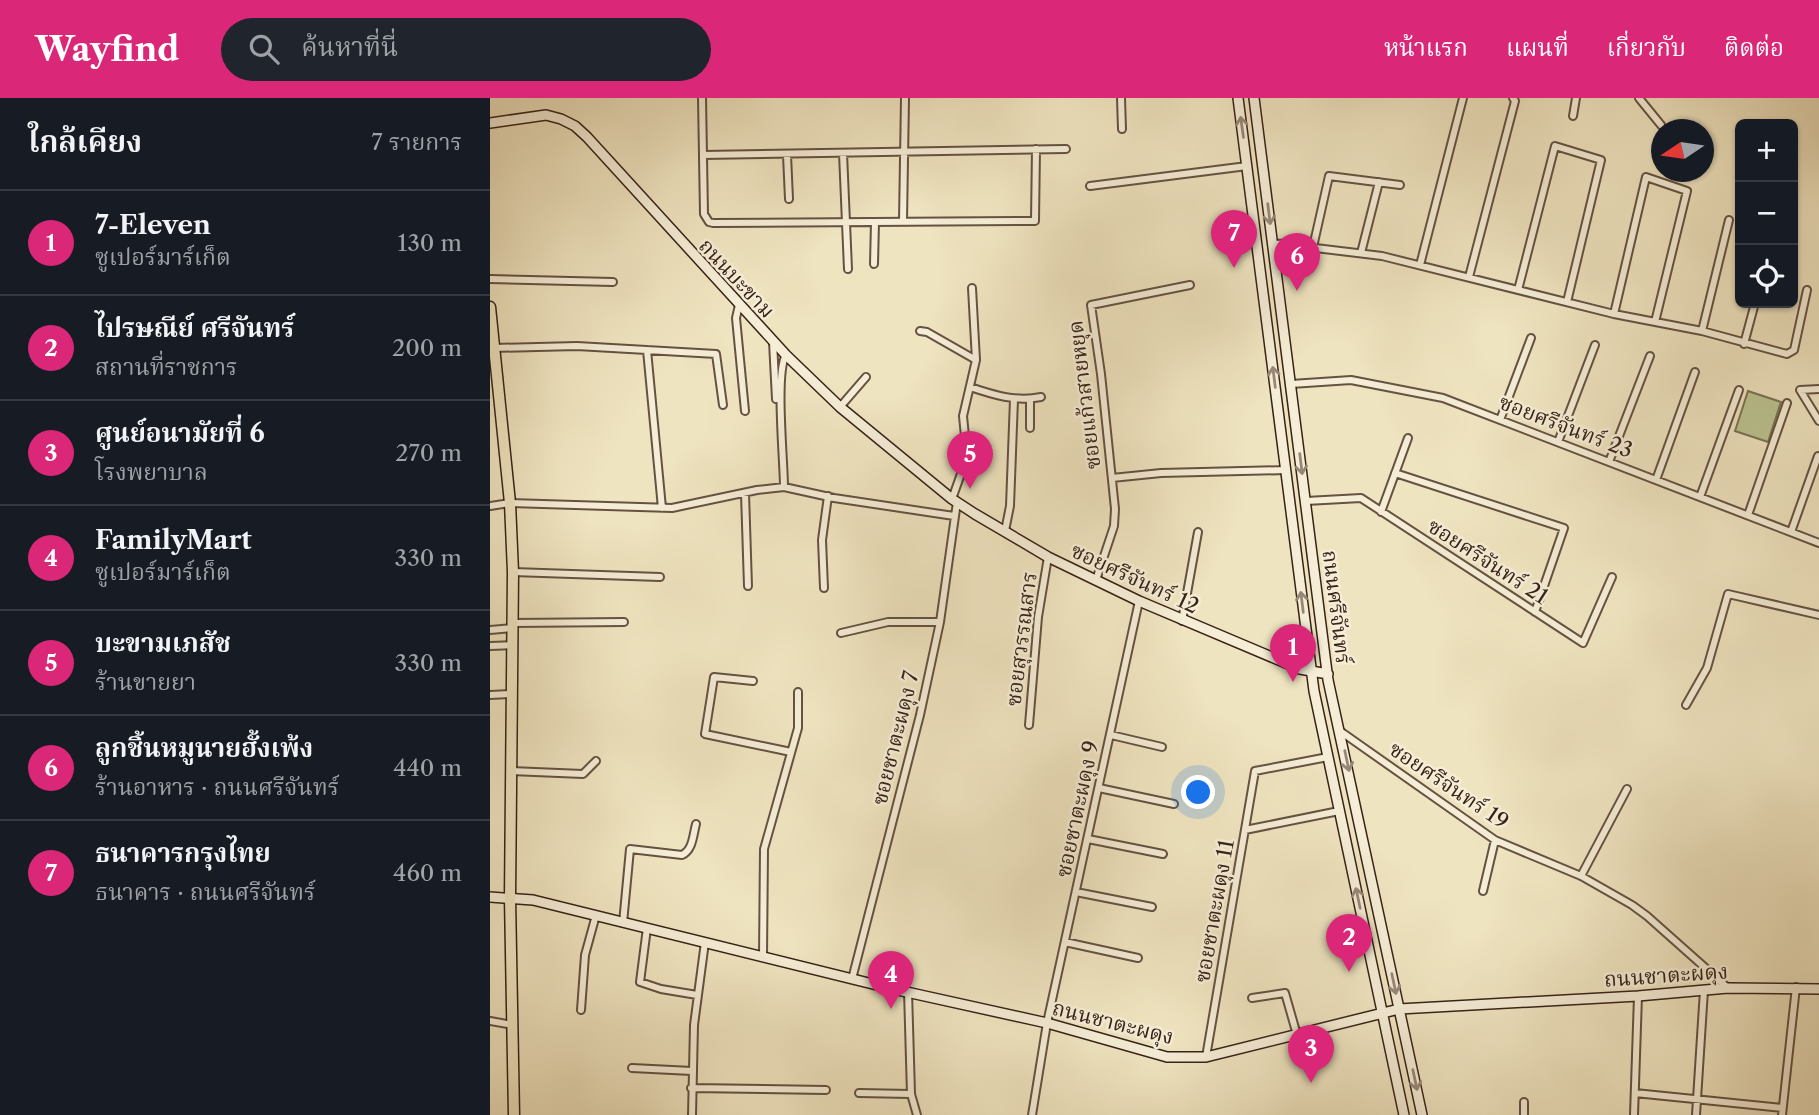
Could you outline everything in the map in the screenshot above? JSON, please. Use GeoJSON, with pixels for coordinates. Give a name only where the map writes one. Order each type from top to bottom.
{"type":"FeatureCollection","features":[{"type":"Feature","properties":{"kind":"main road"},"geometry":{"type":"LineString","coordinates":[[490,307],[510,503],[513,572],[510,898],[514,1115]]}},
{"type":"Feature","properties":{"kind":"street"},"geometry":{"type":"LineString","coordinates":[[702,98],[704,214],[709,222],[1035,221],[1036,149]]}},
{"type":"Feature","properties":{"kind":"street"},"geometry":{"type":"LineString","coordinates":[[903,221],[905,98]]}},
{"type":"Feature","properties":{"kind":"street"},"geometry":{"type":"LineString","coordinates":[[1121,98],[1122,130]]}},
{"type":"Feature","properties":{"kind":"street","name":"ถนนศรีจันทร์"},"geometry":{"type":"LineString","coordinates":[[1238,98],[1311,672],[1404,1111]]}},
{"type":"Feature","properties":{"kind":"street","name":"ถนนศรีจันทร์"},"geometry":{"type":"LineString","coordinates":[[1254,98],[1328,674],[1422,1115]]}},
{"type":"Feature","properties":{"kind":"street"},"geometry":{"type":"LineString","coordinates":[[1420,265],[1463,98]]}},
{"type":"Feature","properties":{"kind":"street"},"geometry":{"type":"LineString","coordinates":[[1469,277],[1515,101],[1513,98]]}},
{"type":"Feature","properties":{"kind":"street"},"geometry":{"type":"LineString","coordinates":[[1573,117],[1576,98]]}},
{"type":"Feature","properties":{"kind":"street"},"geometry":{"type":"LineString","coordinates":[[1639,98],[1656,119]]}},
{"type":"Feature","properties":{"kind":"street","name":"ถนนบะขาม"},"geometry":{"type":"LineString","coordinates":[[490,123],[546,115],[575,126],[613,164],[786,355],[840,407],[955,500]]}},
{"type":"Feature","properties":{"kind":"street"},"geometry":{"type":"LineString","coordinates":[[1518,290],[1555,146],[1601,160],[1567,302]]}},
{"type":"Feature","properties":{"kind":"street"},"geometry":{"type":"LineString","coordinates":[[703,155],[1066,149]]}},
{"type":"Feature","properties":{"kind":"street"},"geometry":{"type":"LineString","coordinates":[[844,153],[848,270]]}},
{"type":"Feature","properties":{"kind":"street"},"geometry":{"type":"LineString","coordinates":[[787,155],[789,199]]}},
{"type":"Feature","properties":{"kind":"street"},"geometry":{"type":"LineString","coordinates":[[1090,186],[1247,166]]}},
{"type":"Feature","properties":{"kind":"street"},"geometry":{"type":"LineString","coordinates":[[1310,247],[1329,176],[1400,185]]}},
{"type":"Feature","properties":{"kind":"street"},"geometry":{"type":"LineString","coordinates":[[1614,314],[1646,177],[1687,191],[1655,322]]}},
{"type":"Feature","properties":{"kind":"street"},"geometry":{"type":"LineString","coordinates":[[1361,253],[1379,182]]}},
{"type":"Feature","properties":{"kind":"street"},"geometry":{"type":"LineString","coordinates":[[1702,331],[1729,220]]}},
{"type":"Feature","properties":{"kind":"street"},"geometry":{"type":"LineString","coordinates":[[874,264],[875,222]]}},
{"type":"Feature","properties":{"kind":"street"},"geometry":{"type":"LineString","coordinates":[[1274,247],[1299,243],[1310,247],[1382,256],[1614,314],[1702,331],[1787,354],[1794,349],[1807,290]]}},
{"type":"Feature","properties":{"kind":"street"},"geometry":{"type":"LineString","coordinates":[[490,279],[613,282]]}},
{"type":"Feature","properties":{"kind":"street","name":"ซอยแก้วสายหยุด"},"geometry":{"type":"LineString","coordinates":[[1097,580],[1114,526],[1112,478],[1091,305],[1190,285]]}},
{"type":"Feature","properties":{"kind":"street","name":"ซอยชาตะผดุง 7"},"geometry":{"type":"LineString","coordinates":[[852,979],[920,715],[940,622],[955,500],[967,457],[963,416],[976,360],[972,288]]}},
{"type":"Feature","properties":{"kind":"street"},"geometry":{"type":"LineString","coordinates":[[739,305],[736,317],[745,411]]}},
{"type":"Feature","properties":{"kind":"street"},"geometry":{"type":"LineString","coordinates":[[1744,344],[1754,308]]}},
{"type":"Feature","properties":{"kind":"street"},"geometry":{"type":"LineString","coordinates":[[920,331],[927,332],[976,360]]}},
{"type":"Feature","properties":{"kind":"street"},"geometry":{"type":"LineString","coordinates":[[1500,420],[1531,338]]}},
{"type":"Feature","properties":{"kind":"street"},"geometry":{"type":"LineString","coordinates":[[773,342],[776,399]]}},
{"type":"Feature","properties":{"kind":"street"},"geometry":{"type":"LineString","coordinates":[[1558,442],[1595,345]]}},
{"type":"Feature","properties":{"kind":"street"},"geometry":{"type":"LineString","coordinates":[[494,348],[577,346],[716,354],[723,405]]}},
{"type":"Feature","properties":{"kind":"street"},"geometry":{"type":"LineString","coordinates":[[648,350],[662,508]]}},
{"type":"Feature","properties":{"kind":"street"},"geometry":{"type":"LineString","coordinates":[[785,487],[781,379],[783,359],[786,355]]}},
{"type":"Feature","properties":{"kind":"street"},"geometry":{"type":"LineString","coordinates":[[1609,462],[1650,356]]}},
{"type":"Feature","properties":{"kind":"street"},"geometry":{"type":"LineString","coordinates":[[1656,480],[1695,372]]}},
{"type":"Feature","properties":{"kind":"street"},"geometry":{"type":"LineString","coordinates":[[840,407],[866,377]]}},
{"type":"Feature","properties":{"kind":"street","name":"ซอยศรีจันทร์ 23"},"geometry":{"type":"LineString","coordinates":[[1291,384],[1351,380],[1443,398],[1819,543]]}},
{"type":"Feature","properties":{"kind":"street"},"geometry":{"type":"LineString","coordinates":[[970,387],[999,397],[1041,397]]}},
{"type":"Feature","properties":{"kind":"street"},"geometry":{"type":"LineString","coordinates":[[1819,388],[1800,390],[1819,421]]}},
{"type":"Feature","properties":{"kind":"street"},"geometry":{"type":"LineString","coordinates":[[1700,497],[1739,390]]}},
{"type":"Feature","properties":{"kind":"street"},"geometry":{"type":"LineString","coordinates":[[1004,531],[1010,506],[1014,399]]}},
{"type":"Feature","properties":{"kind":"street"},"geometry":{"type":"LineString","coordinates":[[1030,399],[1030,428]]}},
{"type":"Feature","properties":{"kind":"street"},"geometry":{"type":"LineString","coordinates":[[1748,515],[1787,403]]}},
{"type":"Feature","properties":{"kind":"street"},"geometry":{"type":"LineString","coordinates":[[1381,512],[1408,438]]}},
{"type":"Feature","properties":{"kind":"street"},"geometry":{"type":"LineString","coordinates":[[1791,532],[1818,456]]}},
{"type":"Feature","properties":{"kind":"street"},"geometry":{"type":"LineString","coordinates":[[1112,478],[1161,473],[1286,470]]}},
{"type":"Feature","properties":{"kind":"street"},"geometry":{"type":"LineString","coordinates":[[1395,473],[1563,528],[1535,612]]}},
{"type":"Feature","properties":{"kind":"street"},"geometry":{"type":"LineString","coordinates":[[490,506],[510,503],[672,508],[785,487],[954,516]]}},
{"type":"Feature","properties":{"kind":"street"},"geometry":{"type":"LineString","coordinates":[[745,493],[748,586]]}},
{"type":"Feature","properties":{"kind":"street"},"geometry":{"type":"LineString","coordinates":[[824,588],[822,540],[828,496]]}},
{"type":"Feature","properties":{"kind":"street","name":"ซอยศรีจันทร์ 21"},"geometry":{"type":"LineString","coordinates":[[1306,500],[1361,498],[1583,643],[1612,578]]}},
{"type":"Feature","properties":{"kind":"street","name":"ซอยศรีจันทร์ 12"},"geometry":{"type":"LineString","coordinates":[[955,500],[1048,557],[1139,601],[1311,672],[1328,674]]}},
{"type":"Feature","properties":{"kind":"street"},"geometry":{"type":"LineString","coordinates":[[1182,621],[1198,532]]}},
{"type":"Feature","properties":{"kind":"street","name":"ซอยสุวรรณสาร"},"geometry":{"type":"LineString","coordinates":[[1029,725],[1038,617],[1048,557]]}},
{"type":"Feature","properties":{"kind":"street"},"geometry":{"type":"LineString","coordinates":[[513,572],[660,577]]}},
{"type":"Feature","properties":{"kind":"street"},"geometry":{"type":"LineString","coordinates":[[1686,705],[1707,668],[1728,594],[1819,615]]}},
{"type":"Feature","properties":{"kind":"street","name":"ซอยชาตะผดุง 9"},"geometry":{"type":"LineString","coordinates":[[1032,1115],[1047,1023],[1139,601]]}},
{"type":"Feature","properties":{"kind":"street"},"geometry":{"type":"LineString","coordinates":[[490,630],[513,625],[624,621]]}},
{"type":"Feature","properties":{"kind":"street"},"geometry":{"type":"LineString","coordinates":[[841,633],[888,622],[940,622]]}},
{"type":"Feature","properties":{"kind":"street"},"geometry":{"type":"LineString","coordinates":[[490,646],[513,645]]}},
{"type":"Feature","properties":{"kind":"street"},"geometry":{"type":"LineString","coordinates":[[753,681],[714,677],[705,734],[791,752]]}},
{"type":"Feature","properties":{"kind":"street"},"geometry":{"type":"LineString","coordinates":[[763,956],[764,849],[798,729],[798,692]]}},
{"type":"Feature","properties":{"kind":"street"},"geometry":{"type":"LineString","coordinates":[[490,695],[512,694]]}},
{"type":"Feature","properties":{"kind":"street","name":"ซอยศรีจันทร์ 19"},"geometry":{"type":"LineString","coordinates":[[1340,731],[1495,840],[1581,876],[1647,916],[1728,988]]}},
{"type":"Feature","properties":{"kind":"street"},"geometry":{"type":"LineString","coordinates":[[1111,735],[1162,747]]}},
{"type":"Feature","properties":{"kind":"street","name":"ซอยชาตะผดุง 11"},"geometry":{"type":"LineString","coordinates":[[1206,1057],[1255,771],[1328,757]]}},
{"type":"Feature","properties":{"kind":"street"},"geometry":{"type":"LineString","coordinates":[[512,771],[583,774],[596,761]]}},
{"type":"Feature","properties":{"kind":"street"},"geometry":{"type":"LineString","coordinates":[[1099,788],[1174,804]]}},
{"type":"Feature","properties":{"kind":"street"},"geometry":{"type":"LineString","coordinates":[[1581,876],[1627,789]]}},
{"type":"Feature","properties":{"kind":"street"},"geometry":{"type":"LineString","coordinates":[[1245,830],[1339,811]]}},
{"type":"Feature","properties":{"kind":"street"},"geometry":{"type":"LineString","coordinates":[[623,923],[630,849],[686,853],[691,847],[696,824]]}},
{"type":"Feature","properties":{"kind":"street"},"geometry":{"type":"LineString","coordinates":[[1088,839],[1163,854]]}},
{"type":"Feature","properties":{"kind":"street"},"geometry":{"type":"LineString","coordinates":[[1483,891],[1495,840]]}},
{"type":"Feature","properties":{"kind":"street"},"geometry":{"type":"LineString","coordinates":[[1076,892],[1152,907]]}},
{"type":"Feature","properties":{"kind":"street","name":"ถนนชาตะผดุง"},"geometry":{"type":"LineString","coordinates":[[490,897],[533,900],[852,979],[1047,1023],[1167,1057],[1206,1057],[1399,1009],[1637,996],[1704,989],[1819,989]]}},
{"type":"Feature","properties":{"kind":"street"},"geometry":{"type":"LineString","coordinates":[[581,1010],[585,955],[596,915]]}},
{"type":"Feature","properties":{"kind":"street"},"geometry":{"type":"LineString","coordinates":[[647,929],[640,982],[661,989],[697,995]]}},
{"type":"Feature","properties":{"kind":"street"},"geometry":{"type":"LineString","coordinates":[[692,1115],[691,1088],[697,995],[705,942]]}},
{"type":"Feature","properties":{"kind":"street"},"geometry":{"type":"LineString","coordinates":[[1065,942],[1138,958]]}},
{"type":"Feature","properties":{"kind":"street"},"geometry":{"type":"LineString","coordinates":[[1635,1093],[1782,1111],[1796,987]]}},
{"type":"Feature","properties":{"kind":"street"},"geometry":{"type":"LineString","coordinates":[[1696,1115],[1704,989]]}},
{"type":"Feature","properties":{"kind":"street"},"geometry":{"type":"LineString","coordinates":[[908,991],[911,1094],[917,1115]]}},
{"type":"Feature","properties":{"kind":"street"},"geometry":{"type":"LineString","coordinates":[[1252,998],[1285,993],[1297,1035]]}},
{"type":"Feature","properties":{"kind":"street"},"geometry":{"type":"LineString","coordinates":[[1634,1115],[1637,996]]}},
{"type":"Feature","properties":{"kind":"street"},"geometry":{"type":"LineString","coordinates":[[490,1021],[513,1025]]}},
{"type":"Feature","properties":{"kind":"street"},"geometry":{"type":"LineString","coordinates":[[632,1068],[692,1071]]}},
{"type":"Feature","properties":{"kind":"street"},"geometry":{"type":"LineString","coordinates":[[691,1088],[826,1090]]}},
{"type":"Feature","properties":{"kind":"street"},"geometry":{"type":"LineString","coordinates":[[859,1093],[911,1094]]}},
{"type":"Feature","properties":{"kind":"street"},"geometry":{"type":"LineString","coordinates":[[1524,1102],[1524,1115]]}},
{"type":"Feature","properties":{"kind":"street"},"geometry":{"type":"LineString","coordinates":[[1404,1111],[1419,1103]]}},
{"type":"Feature","properties":{"kind":"green space"},"geometry":{"type":"Polygon","coordinates":[[[1748,391],[1781,402],[1768,442],[1735,431],[1748,391]]]}},
{"type":"Feature","properties":{"kind":"place","name":"ธนาคารกรุงไทย"},"geometry":{"type":"Point","coordinates":[1234,268]}},
{"type":"Feature","properties":{"kind":"place","name":"ลูกชิ้นหมูนายฮั้งเพ้ง"},"geometry":{"type":"Point","coordinates":[1297,291]}},
{"type":"Feature","properties":{"kind":"place","name":"บะขามเภสัช"},"geometry":{"type":"Point","coordinates":[970,489]}},
{"type":"Feature","properties":{"kind":"place","name":"7-Eleven"},"geometry":{"type":"Point","coordinates":[1293,682]}},
{"type":"Feature","properties":{"kind":"place","name":"ไปรษณีย์ ศรีจันทร์"},"geometry":{"type":"Point","coordinates":[1349,972]}},
{"type":"Feature","properties":{"kind":"place","name":"FamilyMart"},"geometry":{"type":"Point","coordinates":[891,1009]}},
{"type":"Feature","properties":{"kind":"place","name":"ศูนย์อนามัยที่ 6"},"geometry":{"type":"Point","coordinates":[1311,1083]}}]}
